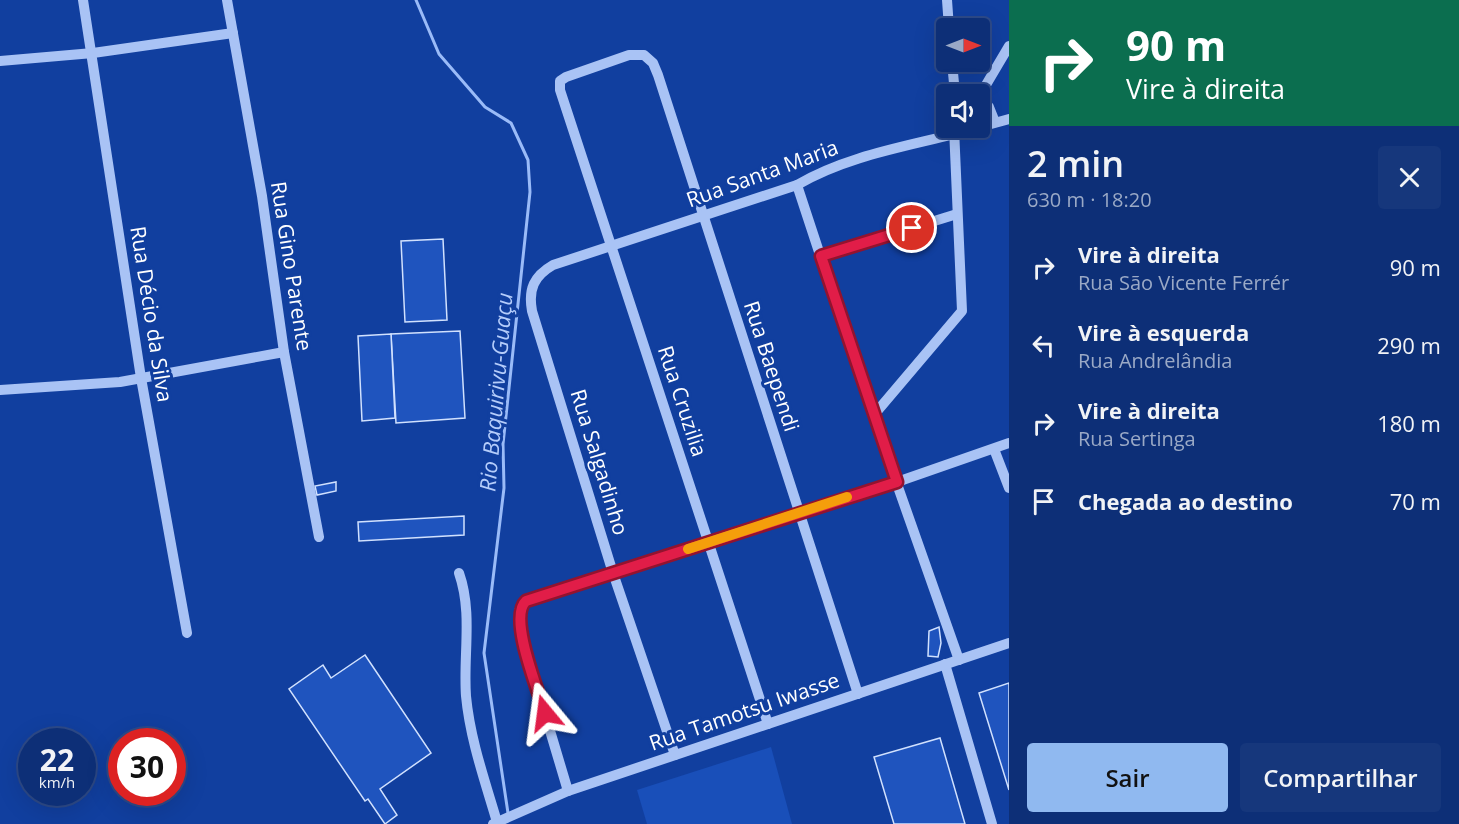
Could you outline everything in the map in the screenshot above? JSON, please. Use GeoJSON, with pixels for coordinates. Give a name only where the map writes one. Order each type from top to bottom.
{"type":"FeatureCollection","features":[{"type":"Feature","properties":{"kind":"street","name":"Rua Décio da Silva"},"geometry":{"type":"LineString","coordinates":[[83,0],[93,53],[141,378],[187,633]]}},
{"type":"Feature","properties":{"kind":"street","name":"Rua Gino Parente"},"geometry":{"type":"LineString","coordinates":[[227,0],[262,196],[284,352],[319,537]]}},
{"type":"Feature","properties":{"kind":"street"},"geometry":{"type":"LineString","coordinates":[[948,0],[949,18]]}},
{"type":"Feature","properties":{"kind":"street"},"geometry":{"type":"LineString","coordinates":[[0,61],[93,53],[233,33]]}},
{"type":"Feature","properties":{"kind":"street"},"geometry":{"type":"LineString","coordinates":[[986,84],[1009,46]]}},
{"type":"Feature","properties":{"kind":"street","name":"Rua Cruzilia"},"geometry":{"type":"LineString","coordinates":[[644,55],[629,56],[566,77],[560,81],[560,90],[768,724]]}},
{"type":"Feature","properties":{"kind":"street","name":"Rua Baependi"},"geometry":{"type":"LineString","coordinates":[[644,55],[653,63],[658,75],[858,694]]}},
{"type":"Feature","properties":{"kind":"street"},"geometry":{"type":"LineString","coordinates":[[990,110],[995,122]]}},
{"type":"Feature","properties":{"kind":"street","name":"Rua Santa Maria"},"geometry":{"type":"LineString","coordinates":[[990,123],[1009,119]]}},
{"type":"Feature","properties":{"kind":"street","name":"Rua Santa Maria"},"geometry":{"type":"LineString","coordinates":[[562,262],[797,184],[831,168],[936,136]]}},
{"type":"Feature","properties":{"kind":"street"},"geometry":{"type":"LineString","coordinates":[[873,416],[962,311],[954,138]]}},
{"type":"Feature","properties":{"kind":"street"},"geometry":{"type":"LineString","coordinates":[[797,184],[873,416],[958,660]]}},
{"type":"Feature","properties":{"kind":"street"},"geometry":{"type":"LineString","coordinates":[[821,256],[957,213]]}},
{"type":"Feature","properties":{"kind":"street","name":"Rua Salgadinho"},"geometry":{"type":"LineString","coordinates":[[562,262],[553,265],[538,276],[530,291],[530,300],[614,573],[675,755]]}},
{"type":"Feature","properties":{"kind":"street"},"geometry":{"type":"LineString","coordinates":[[0,390],[141,378],[284,352]]}},
{"type":"Feature","properties":{"kind":"street"},"geometry":{"type":"LineString","coordinates":[[568,791],[520,630],[519,611],[526,601],[897,482],[1009,443]]}},
{"type":"Feature","properties":{"kind":"street"},"geometry":{"type":"LineString","coordinates":[[994,449],[1009,488]]}},
{"type":"Feature","properties":{"kind":"street"},"geometry":{"type":"LineString","coordinates":[[459,573],[466,598],[466,696],[469,717],[497,822]]}},
{"type":"Feature","properties":{"kind":"street","name":"Rua Tamotsu Iwasse"},"geometry":{"type":"LineString","coordinates":[[497,822],[568,791],[1009,643]]}},
{"type":"Feature","properties":{"kind":"street"},"geometry":{"type":"LineString","coordinates":[[945,664],[992,824]]}},
{"type":"Feature","properties":{"kind":"shaded area"},"geometry":{"type":"Polygon","coordinates":[[[771,747],[792,824],[647,824],[637,790],[771,747]]]}},
{"type":"Feature","properties":{"kind":"building"},"geometry":{"type":"Polygon","coordinates":[[[443,239],[447,320],[405,322],[401,241],[443,239]]]}},
{"type":"Feature","properties":{"kind":"building"},"geometry":{"type":"Polygon","coordinates":[[[460,331],[465,418],[396,423],[391,334],[460,331]]]}},
{"type":"Feature","properties":{"kind":"building"},"geometry":{"type":"Polygon","coordinates":[[[391,334],[395,418],[362,421],[358,336],[391,334]]]}},
{"type":"Feature","properties":{"kind":"building"},"geometry":{"type":"Polygon","coordinates":[[[336,482],[336,491],[317,495],[315,486],[336,482]]]}},
{"type":"Feature","properties":{"kind":"building"},"geometry":{"type":"Polygon","coordinates":[[[464,516],[464,535],[359,541],[358,522],[464,516]]]}},
{"type":"Feature","properties":{"kind":"building"},"geometry":{"type":"Polygon","coordinates":[[[939,627],[941,643],[938,657],[928,656],[929,631],[939,627]]]}},
{"type":"Feature","properties":{"kind":"building"},"geometry":{"type":"Polygon","coordinates":[[[365,655],[431,753],[380,789],[397,815],[385,824],[368,799],[365,801],[289,689],[323,665],[331,678],[365,655]]]}},
{"type":"Feature","properties":{"kind":"building"},"geometry":{"type":"Polygon","coordinates":[[[1009,683],[1009,790],[979,693],[1009,683]]]}},
{"type":"Feature","properties":{"kind":"building"},"geometry":{"type":"Polygon","coordinates":[[[940,738],[965,824],[894,824],[874,757],[940,738]]]}},
{"type":"Feature","properties":{"kind":"waterway","name":"Rio Baquirivu-Guaçu"},"geometry":{"type":"LineString","coordinates":[[416,0],[439,54],[485,107],[511,123],[528,160],[530,192],[503,444],[504,488],[484,653],[508,813]]}},
{"type":"Feature","properties":{"kind":"slow traffic"},"geometry":{"type":"LineString","coordinates":[[688,549],[847,497]]}},
{"type":"Feature","properties":{"kind":"route"},"geometry":{"type":"LineString","coordinates":[[545,713],[520,630],[519,611],[521,605],[526,601],[897,482],[821,256],[912,228]]}}]}
